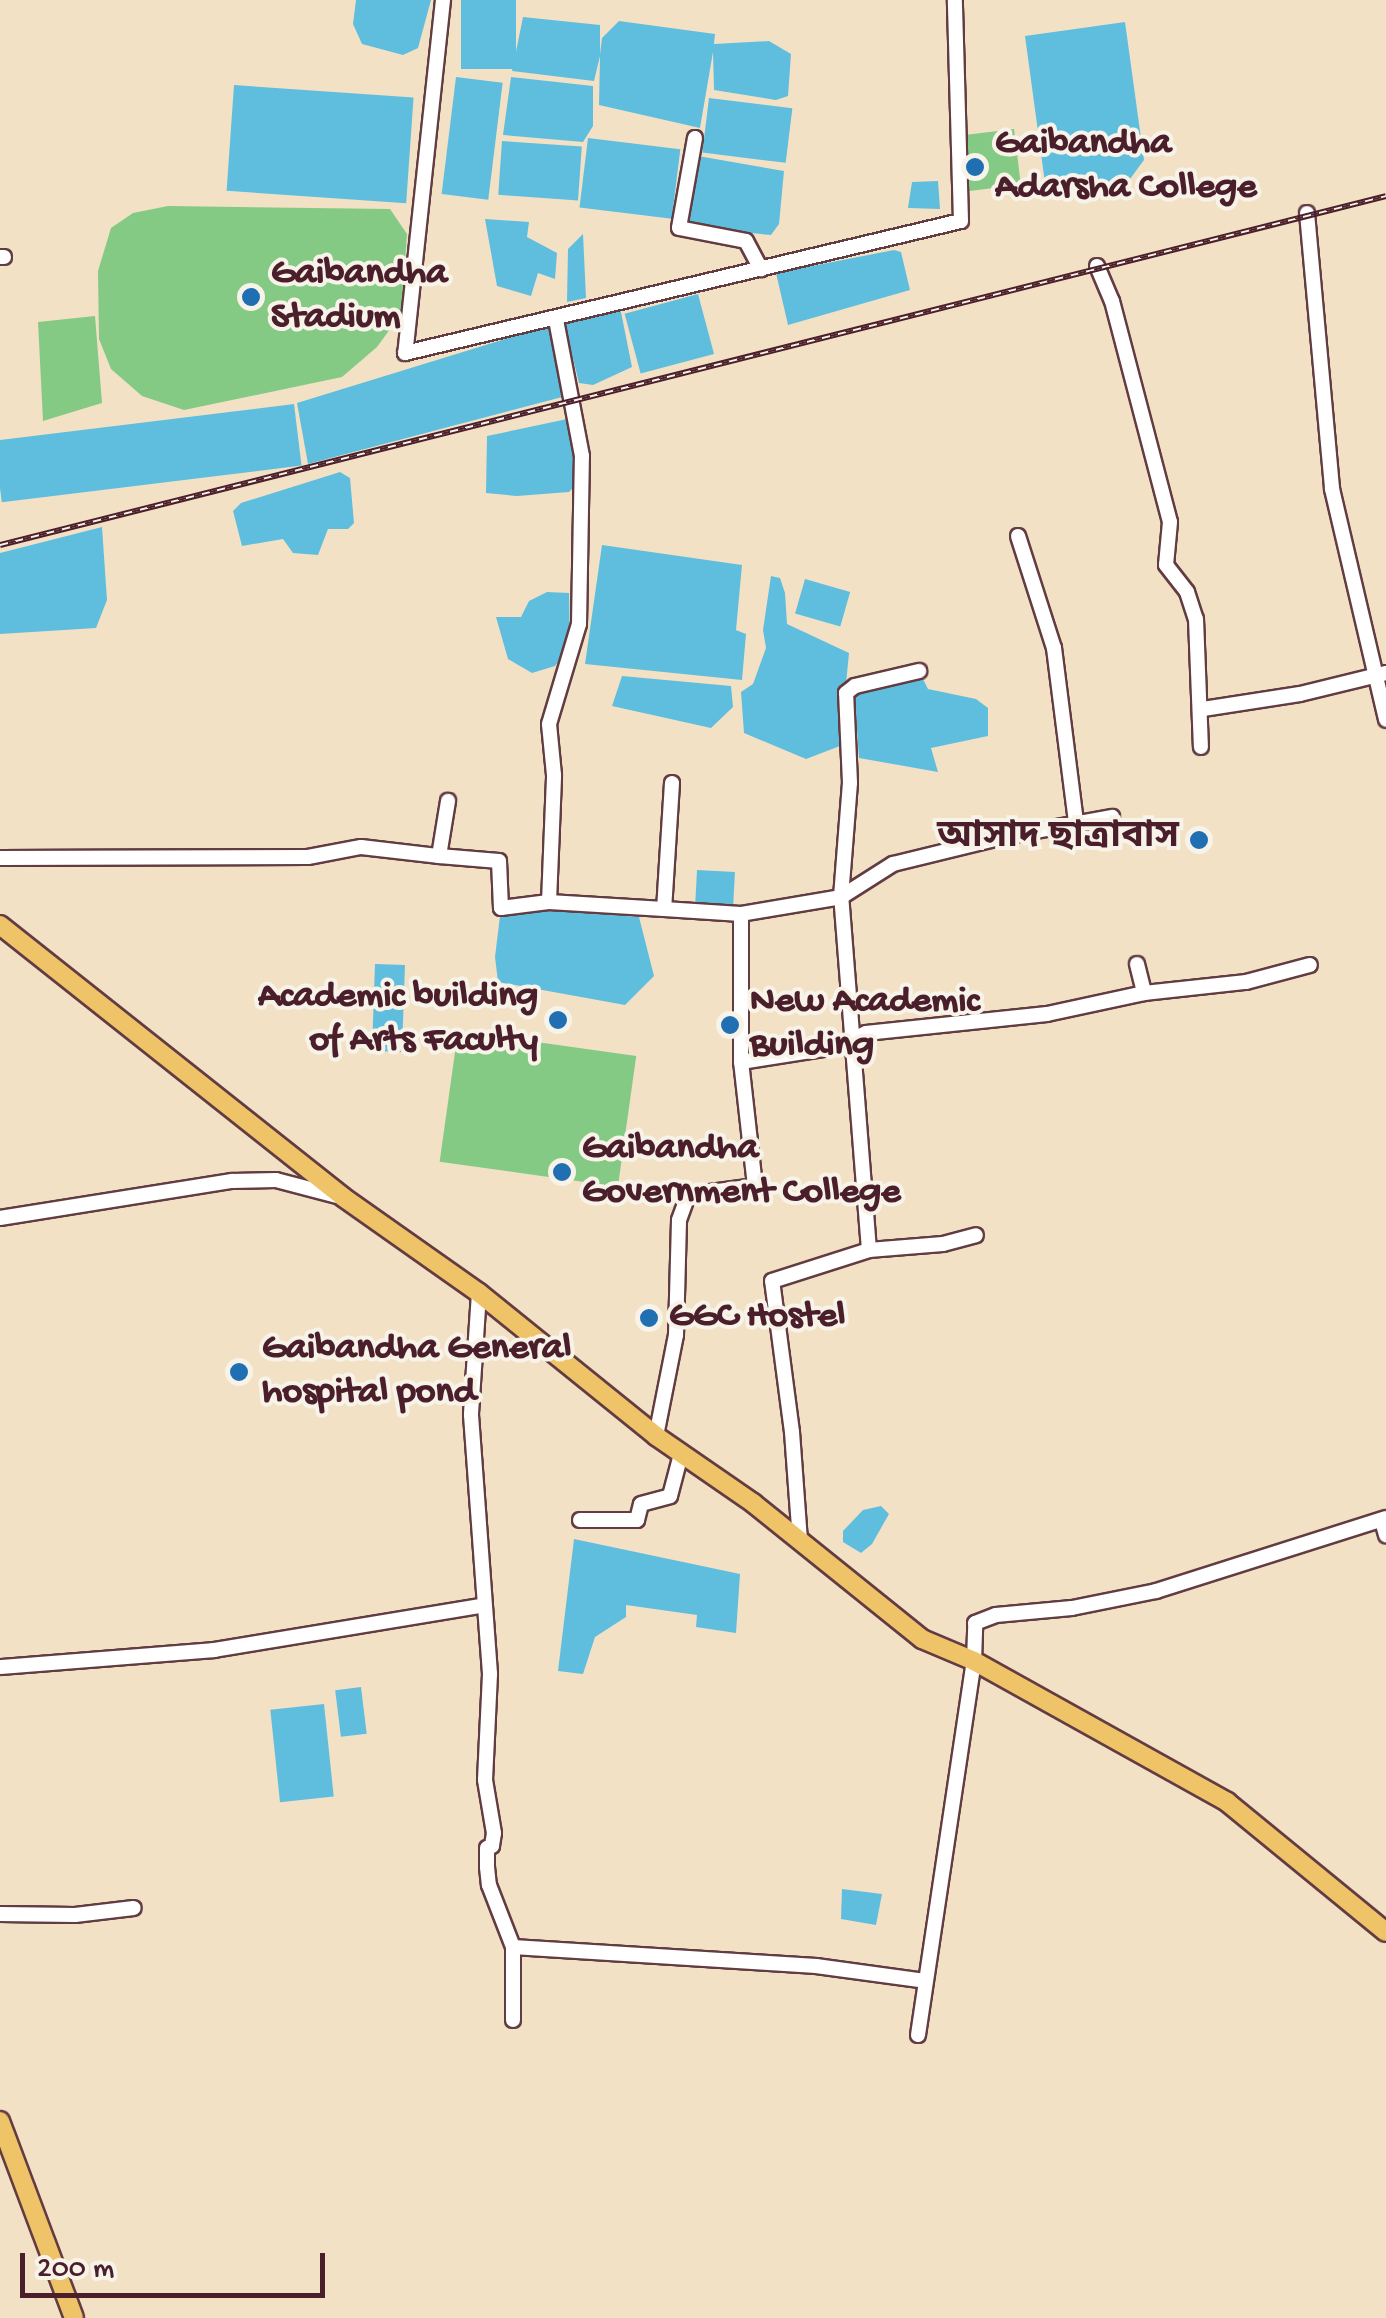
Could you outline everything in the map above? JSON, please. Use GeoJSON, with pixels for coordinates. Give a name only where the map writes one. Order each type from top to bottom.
{"type":"FeatureCollection","features":[{"type":"Feature","properties":{"kind":"main road"},"geometry":{"type":"LineString","coordinates":[[0,926],[343,1197],[479,1293],[656,1436],[800,1541],[922,1639],[974,1661],[1227,1802],[1386,1932]]}},
{"type":"Feature","properties":{"kind":"main road"},"geometry":{"type":"LineString","coordinates":[[0,2121],[74,2318]]}},
{"type":"Feature","properties":{"kind":"street"},"geometry":{"type":"LineString","coordinates":[[442,0],[405,353],[961,221],[955,0]]}},
{"type":"Feature","properties":{"kind":"street"},"geometry":{"type":"LineString","coordinates":[[694,138],[680,228],[746,241],[761,269]]}},
{"type":"Feature","properties":{"kind":"street"},"geometry":{"type":"LineString","coordinates":[[1307,213],[1332,489],[1381,675],[1386,720]]}},
{"type":"Feature","properties":{"kind":"street"},"geometry":{"type":"LineString","coordinates":[[1097,266],[1112,301],[1170,522],[1166,564],[1187,592],[1196,619],[1203,709],[1201,747]]}},
{"type":"Feature","properties":{"kind":"street"},"geometry":{"type":"LineString","coordinates":[[549,902],[554,775],[549,724],[579,624],[582,456],[556,320]]}},
{"type":"Feature","properties":{"kind":"street"},"geometry":{"type":"LineString","coordinates":[[1018,536],[1054,648],[1076,823]]}},
{"type":"Feature","properties":{"kind":"street"},"geometry":{"type":"LineString","coordinates":[[869,1250],[841,897],[850,782],[846,693],[856,686],[919,671]]}},
{"type":"Feature","properties":{"kind":"street"},"geometry":{"type":"LineString","coordinates":[[1203,709],[1300,694],[1381,675]]}},
{"type":"Feature","properties":{"kind":"street"},"geometry":{"type":"LineString","coordinates":[[664,910],[672,783]]}},
{"type":"Feature","properties":{"kind":"street"},"geometry":{"type":"LineString","coordinates":[[439,856],[448,801]]}},
{"type":"Feature","properties":{"kind":"street"},"geometry":{"type":"LineString","coordinates":[[0,858],[308,858],[361,847],[500,861],[500,908],[549,902],[740,914],[841,897],[893,864],[1112,818]]}},
{"type":"Feature","properties":{"kind":"street"},"geometry":{"type":"LineString","coordinates":[[656,1436],[676,1335],[678,1220],[688,1196],[754,1186],[741,1062],[740,914]]}},
{"type":"Feature","properties":{"kind":"street"},"geometry":{"type":"LineString","coordinates":[[1137,964],[1144,993]]}},
{"type":"Feature","properties":{"kind":"street"},"geometry":{"type":"LineString","coordinates":[[741,1062],[836,1046],[866,1033],[1047,1014],[1144,993],[1246,982],[1310,965]]}},
{"type":"Feature","properties":{"kind":"street"},"geometry":{"type":"LineString","coordinates":[[0,1218],[232,1181],[276,1180],[343,1197]]}},
{"type":"Feature","properties":{"kind":"street"},"geometry":{"type":"LineString","coordinates":[[800,1541],[792,1432],[772,1280],[869,1250],[943,1244],[976,1235]]}},
{"type":"Feature","properties":{"kind":"street"},"geometry":{"type":"LineString","coordinates":[[479,1293],[471,1415],[482,1606],[490,1674],[486,1780],[494,1834],[487,1848],[487,1867],[489,1885],[513,1947],[513,2020]]}},
{"type":"Feature","properties":{"kind":"street"},"geometry":{"type":"LineString","coordinates":[[580,1520],[637,1520],[640,1504],[670,1496],[682,1454]]}},
{"type":"Feature","properties":{"kind":"street"},"geometry":{"type":"LineString","coordinates":[[918,2035],[974,1661],[975,1623],[996,1615],[1072,1608],[1156,1591],[1385,1525]]}},
{"type":"Feature","properties":{"kind":"street"},"geometry":{"type":"LineString","coordinates":[[0,1667],[214,1650],[482,1606]]}},
{"type":"Feature","properties":{"kind":"street"},"geometry":{"type":"LineString","coordinates":[[0,1914],[76,1915],[134,1908]]}},
{"type":"Feature","properties":{"kind":"street"},"geometry":{"type":"LineString","coordinates":[[513,1947],[798,1964],[925,1981]]}},
{"type":"Feature","properties":{"kind":"green space"},"geometry":{"type":"Polygon","coordinates":[[[1014,129],[1021,185],[967,191],[960,136],[1014,129]]]}},
{"type":"Feature","properties":{"kind":"green space","name":"Gaibandha Stadium"},"geometry":{"type":"Polygon","coordinates":[[[168,206],[390,209],[407,234],[401,314],[377,347],[342,377],[184,410],[142,396],[111,369],[99,339],[98,271],[111,228],[133,213],[168,206]]]}},
{"type":"Feature","properties":{"kind":"green space"},"geometry":{"type":"Polygon","coordinates":[[[95,316],[102,403],[43,421],[38,322],[95,316]]]}},
{"type":"Feature","properties":{"kind":"green space"},"geometry":{"type":"Polygon","coordinates":[[[458,1031],[636,1056],[618,1187],[440,1162],[458,1031]]]}},
{"type":"Feature","properties":{"kind":"water"},"geometry":{"type":"Polygon","coordinates":[[[356,0],[431,0],[418,48],[403,55],[362,44],[353,24],[356,0]]]}},
{"type":"Feature","properties":{"kind":"water"},"geometry":{"type":"Polygon","coordinates":[[[461,0],[516,0],[516,69],[461,69],[461,0]]]}},
{"type":"Feature","properties":{"kind":"water"},"geometry":{"type":"Polygon","coordinates":[[[523,17],[600,25],[600,54],[602,38],[619,21],[715,34],[714,44],[769,41],[791,54],[788,96],[776,100],[714,90],[713,52],[700,128],[599,105],[600,56],[594,81],[512,71],[523,17]]]}},
{"type":"Feature","properties":{"kind":"water"},"geometry":{"type":"Polygon","coordinates":[[[1125,22],[1144,160],[1130,179],[1070,192],[1045,183],[1025,36],[1125,22]]]}},
{"type":"Feature","properties":{"kind":"water"},"geometry":{"type":"Polygon","coordinates":[[[456,77],[503,83],[488,200],[442,194],[456,77]]]}},
{"type":"Feature","properties":{"kind":"water"},"geometry":{"type":"Polygon","coordinates":[[[511,77],[593,86],[593,126],[583,142],[503,135],[511,77]]]}},
{"type":"Feature","properties":{"kind":"water"},"geometry":{"type":"Polygon","coordinates":[[[234,85],[414,98],[406,203],[227,191],[234,85]]]}},
{"type":"Feature","properties":{"kind":"water"},"geometry":{"type":"Polygon","coordinates":[[[709,98],[792,108],[786,163],[702,153],[709,98]]]}},
{"type":"Feature","properties":{"kind":"water"},"geometry":{"type":"Polygon","coordinates":[[[588,138],[680,149],[672,219],[579,207],[588,138]]]}},
{"type":"Feature","properties":{"kind":"water"},"geometry":{"type":"Polygon","coordinates":[[[502,141],[582,147],[578,200],[498,195],[502,141]]]}},
{"type":"Feature","properties":{"kind":"water"},"geometry":{"type":"Polygon","coordinates":[[[698,156],[784,171],[779,224],[771,235],[699,228],[686,219],[698,156]]]}},
{"type":"Feature","properties":{"kind":"water"},"geometry":{"type":"Polygon","coordinates":[[[938,181],[940,209],[908,208],[912,182],[938,181]]]}},
{"type":"Feature","properties":{"kind":"water"},"geometry":{"type":"Polygon","coordinates":[[[485,219],[529,222],[527,237],[557,253],[555,279],[538,273],[531,296],[497,286],[485,219]]]}},
{"type":"Feature","properties":{"kind":"water"},"geometry":{"type":"Polygon","coordinates":[[[583,234],[586,298],[567,302],[568,249],[583,234]]]}},
{"type":"Feature","properties":{"kind":"water"},"geometry":{"type":"Polygon","coordinates":[[[894,250],[901,252],[910,290],[788,325],[776,273],[894,250]]]}},
{"type":"Feature","properties":{"kind":"water"},"geometry":{"type":"Polygon","coordinates":[[[698,294],[714,354],[641,374],[625,314],[698,294]]]}},
{"type":"Feature","properties":{"kind":"water"},"geometry":{"type":"Polygon","coordinates":[[[620,307],[632,367],[593,385],[579,383],[563,318],[620,307]]]}},
{"type":"Feature","properties":{"kind":"water"},"geometry":{"type":"Polygon","coordinates":[[[551,325],[566,396],[308,464],[297,403],[551,325]]]}},
{"type":"Feature","properties":{"kind":"water"},"geometry":{"type":"Polygon","coordinates":[[[294,404],[302,466],[2,502],[0,440],[294,404]]]}},
{"type":"Feature","properties":{"kind":"water"},"geometry":{"type":"Polygon","coordinates":[[[572,418],[577,484],[569,492],[517,496],[486,493],[487,436],[572,418]]]}},
{"type":"Feature","properties":{"kind":"water"},"geometry":{"type":"Polygon","coordinates":[[[340,472],[350,478],[354,523],[348,529],[328,529],[318,555],[293,553],[283,539],[242,546],[233,511],[241,503],[340,472]]]}},
{"type":"Feature","properties":{"kind":"water"},"geometry":{"type":"Polygon","coordinates":[[[102,527],[107,600],[96,628],[0,634],[0,553],[102,527]]]}},
{"type":"Feature","properties":{"kind":"water"},"geometry":{"type":"Polygon","coordinates":[[[602,545],[742,565],[736,630],[746,634],[742,680],[585,664],[602,545]]]}},
{"type":"Feature","properties":{"kind":"water"},"geometry":{"type":"Polygon","coordinates":[[[771,576],[780,578],[785,593],[787,624],[849,653],[840,746],[806,759],[744,733],[741,692],[753,684],[766,648],[763,630],[771,576]]]}},
{"type":"Feature","properties":{"kind":"water"},"geometry":{"type":"Polygon","coordinates":[[[805,579],[850,592],[840,627],[795,614],[805,579]]]}},
{"type":"Feature","properties":{"kind":"water"},"geometry":{"type":"Polygon","coordinates":[[[547,592],[569,593],[570,646],[555,666],[532,673],[508,659],[496,617],[521,617],[529,601],[547,592]]]}},
{"type":"Feature","properties":{"kind":"water"},"geometry":{"type":"Polygon","coordinates":[[[920,673],[928,689],[976,699],[988,708],[988,736],[931,748],[938,772],[859,758],[854,687],[920,673]]]}},
{"type":"Feature","properties":{"kind":"water"},"geometry":{"type":"Polygon","coordinates":[[[622,676],[731,686],[733,707],[711,728],[612,706],[622,676]]]}},
{"type":"Feature","properties":{"kind":"water"},"geometry":{"type":"Polygon","coordinates":[[[697,870],[735,872],[733,908],[695,906],[697,870]]]}},
{"type":"Feature","properties":{"kind":"water"},"geometry":{"type":"Polygon","coordinates":[[[554,910],[639,917],[654,976],[625,1005],[498,982],[495,957],[500,916],[554,910]]]}},
{"type":"Feature","properties":{"kind":"water"},"geometry":{"type":"Polygon","coordinates":[[[375,964],[405,965],[402,1052],[372,1051],[375,964]]]}},
{"type":"Feature","properties":{"kind":"water"},"geometry":{"type":"Polygon","coordinates":[[[881,1506],[889,1514],[872,1544],[861,1553],[843,1542],[843,1531],[863,1510],[881,1506]]]}},
{"type":"Feature","properties":{"kind":"water"},"geometry":{"type":"Polygon","coordinates":[[[574,1539],[740,1574],[736,1633],[696,1627],[697,1615],[626,1605],[626,1617],[595,1637],[583,1674],[558,1671],[574,1539]]]}},
{"type":"Feature","properties":{"kind":"water"},"geometry":{"type":"Polygon","coordinates":[[[361,1687],[367,1734],[341,1737],[335,1690],[361,1687]]]}},
{"type":"Feature","properties":{"kind":"water"},"geometry":{"type":"Polygon","coordinates":[[[324,1704],[334,1796],[280,1802],[270,1710],[324,1704]]]}},
{"type":"Feature","properties":{"kind":"water"},"geometry":{"type":"Polygon","coordinates":[[[842,1889],[882,1894],[876,1925],[841,1919],[842,1889]]]}},
{"type":"Feature","properties":{"kind":"railway"},"geometry":{"type":"LineString","coordinates":[[0,545],[1386,196]]}},
{"type":"Feature","properties":{"kind":"place","name":"Gaibandha Adarsha College"},"geometry":{"type":"Point","coordinates":[975,167]}},
{"type":"Feature","properties":{"kind":"place","name":"Gaibandha Stadium"},"geometry":{"type":"Point","coordinates":[251,297]}},
{"type":"Feature","properties":{"kind":"place","name":"আসাদ ছাত্রাবাস"},"geometry":{"type":"Point","coordinates":[1199,840]}},
{"type":"Feature","properties":{"kind":"place","name":"Academic building of Arts Faculty"},"geometry":{"type":"Point","coordinates":[558,1020]}},
{"type":"Feature","properties":{"kind":"place","name":"New Academic Building"},"geometry":{"type":"Point","coordinates":[730,1025]}},
{"type":"Feature","properties":{"kind":"place","name":"Gaibandha Government College"},"geometry":{"type":"Point","coordinates":[562,1172]}},
{"type":"Feature","properties":{"kind":"place","name":"GGC Hostel"},"geometry":{"type":"Point","coordinates":[649,1318]}},
{"type":"Feature","properties":{"kind":"place","name":"Gaibandha General hospital pond"},"geometry":{"type":"Point","coordinates":[239,1372]}}]}
